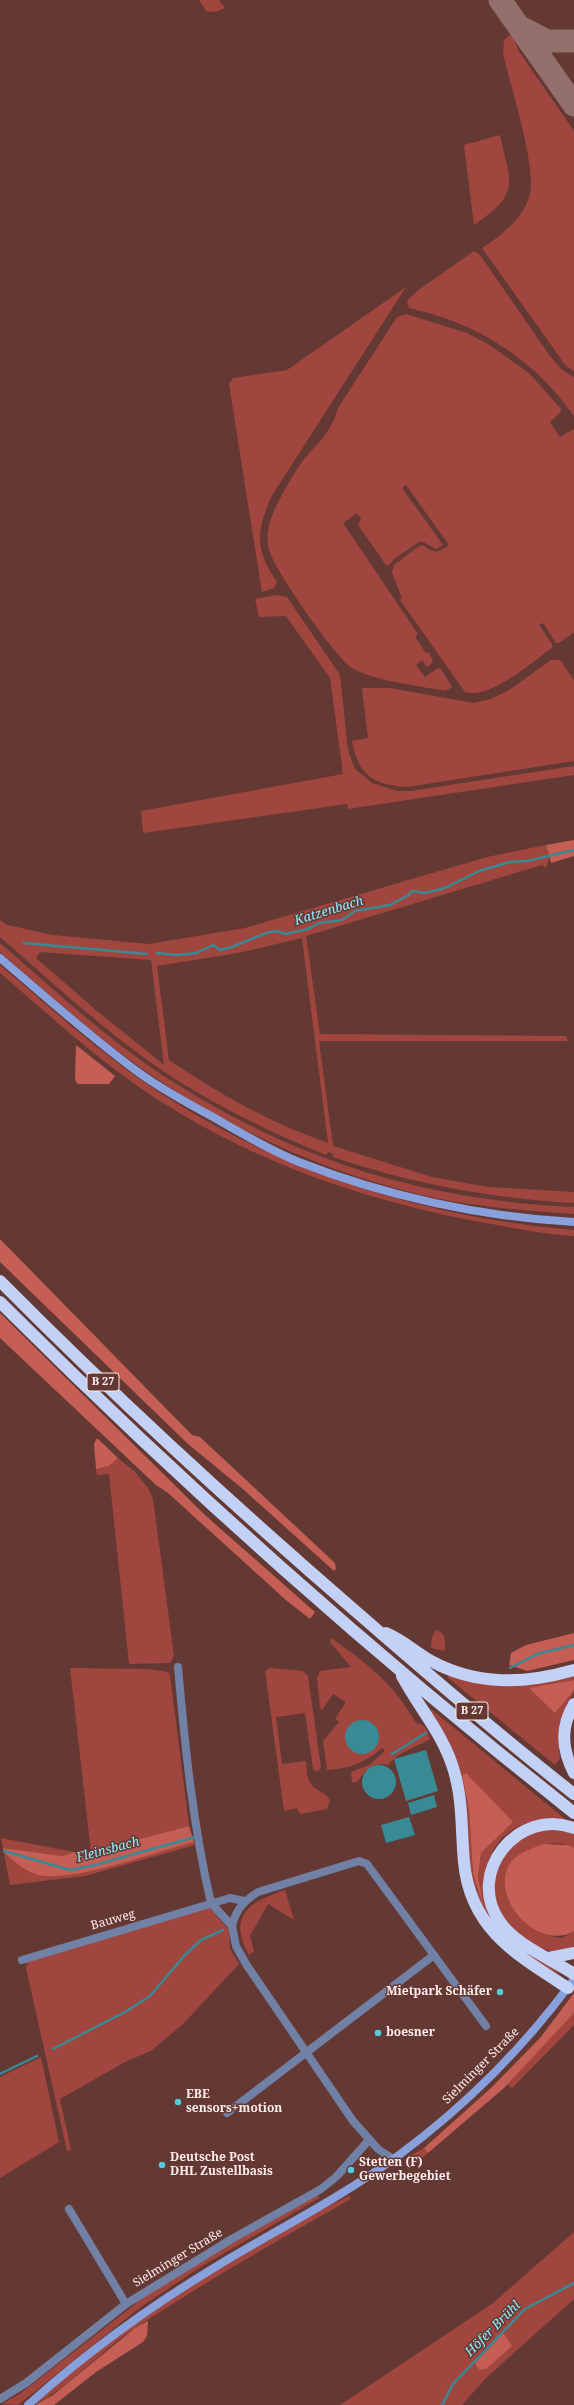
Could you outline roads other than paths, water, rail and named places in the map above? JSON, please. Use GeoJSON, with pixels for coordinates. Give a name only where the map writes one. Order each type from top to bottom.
{"type":"FeatureCollection","features":[{"type":"Feature","properties":{"kind":"highway","name":"B 27"},"geometry":{"type":"LineString","coordinates":[[0,1281],[106,1385],[230,1501],[373,1627],[574,1794]]}},
{"type":"Feature","properties":{"kind":"highway","name":"B 27"},"geometry":{"type":"LineString","coordinates":[[0,1302],[224,1516],[399,1669],[574,1813]]}},
{"type":"Feature","properties":{"kind":"highway"},"geometry":{"type":"LineString","coordinates":[[373,1627],[401,1640],[431,1661],[477,1678],[520,1681],[540,1679],[574,1670]]}},
{"type":"Feature","properties":{"kind":"highway"},"geometry":{"type":"LineString","coordinates":[[399,1669],[411,1692],[441,1737],[452,1763],[461,1802],[466,1878],[480,1914],[493,1933],[506,1946],[571,1983]]}},
{"type":"Feature","properties":{"kind":"highway"},"geometry":{"type":"LineString","coordinates":[[574,1704],[566,1720],[564,1735],[565,1749],[574,1773]]}},
{"type":"Feature","properties":{"kind":"highway"},"geometry":{"type":"LineString","coordinates":[[574,1828],[544,1825],[518,1834],[499,1852],[490,1874],[490,1901],[499,1922],[518,1940],[574,1974]]}},
{"type":"Feature","properties":{"kind":"highway"},"geometry":{"type":"LineString","coordinates":[[549,1958],[574,1953]]}},
{"type":"Feature","properties":{"kind":"street"},"geometry":{"type":"LineString","coordinates":[[0,958],[138,1072],[203,1112],[260,1144],[298,1162],[374,1187],[437,1202],[495,1213],[574,1222]]}},
{"type":"Feature","properties":{"kind":"street"},"geometry":{"type":"LineString","coordinates":[[178,1667],[186,1756],[202,1861],[211,1904],[232,1926]]}},
{"type":"Feature","properties":{"kind":"street","name":"Sielminger Straße"},"geometry":{"type":"LineString","coordinates":[[244,1901],[258,1892],[359,1861],[371,1868],[486,2026]]}},
{"type":"Feature","properties":{"kind":"street","name":"Bauweg"},"geometry":{"type":"LineString","coordinates":[[22,1960],[230,1898],[244,1901]]}},
{"type":"Feature","properties":{"kind":"street"},"geometry":{"type":"LineString","coordinates":[[244,1901],[235,1915],[232,1926],[241,1956],[353,2121],[369,2140],[393,2159]]}},
{"type":"Feature","properties":{"kind":"street"},"geometry":{"type":"LineString","coordinates":[[227,2113],[434,1955]]}},
{"type":"Feature","properties":{"kind":"street","name":"Sielminger Straße"},"geometry":{"type":"LineString","coordinates":[[28,2405],[84,2356],[130,2321],[217,2265],[323,2204],[393,2159],[432,2129],[486,2080],[532,2032],[571,1983]]}},
{"type":"Feature","properties":{"kind":"street","name":"Sielminger Straße"},"geometry":{"type":"LineString","coordinates":[[0,2399],[26,2383],[126,2304],[230,2240],[321,2189],[336,2177],[369,2140]]}},
{"type":"Feature","properties":{"kind":"street"},"geometry":{"type":"LineString","coordinates":[[69,2209],[126,2304]]}},
{"type":"Feature","properties":{"kind":"water"},"geometry":{"type":"Polygon","coordinates":[[[362,1720],[374,1725],[379,1737],[374,1749],[362,1754],[350,1749],[345,1737],[350,1725],[362,1720]]]}},
{"type":"Feature","properties":{"kind":"water"},"geometry":{"type":"Polygon","coordinates":[[[426,1750],[438,1791],[406,1801],[394,1759],[426,1750]]]}},
{"type":"Feature","properties":{"kind":"water"},"geometry":{"type":"Polygon","coordinates":[[[379,1765],[391,1770],[396,1782],[391,1794],[379,1799],[367,1794],[362,1782],[367,1770],[379,1765]]]}},
{"type":"Feature","properties":{"kind":"water"},"geometry":{"type":"Polygon","coordinates":[[[434,1795],[437,1807],[411,1815],[408,1803],[434,1795]]]}},
{"type":"Feature","properties":{"kind":"water"},"geometry":{"type":"Polygon","coordinates":[[[409,1817],[415,1835],[386,1843],[381,1825],[409,1817]]]}},
{"type":"Feature","properties":{"kind":"waterway","name":"Katzenbach"},"geometry":{"type":"LineString","coordinates":[[157,953],[176,955],[197,953],[213,945],[220,950],[232,947],[266,933],[276,931],[285,934],[308,929],[319,923],[342,920],[355,911],[390,905],[409,895],[412,891],[425,893],[445,888],[479,871],[510,862],[527,861],[574,850]]}},
{"type":"Feature","properties":{"kind":"waterway","name":"Katzenbach"},"geometry":{"type":"LineString","coordinates":[[24,943],[147,954]]}},
{"type":"Feature","properties":{"kind":"waterway","name":"Fleinsbach"},"geometry":{"type":"LineString","coordinates":[[510,1668],[537,1654],[574,1645]]}},
{"type":"Feature","properties":{"kind":"waterway","name":"Fleinsbach"},"geometry":{"type":"LineString","coordinates":[[392,1754],[426,1733]]}},
{"type":"Feature","properties":{"kind":"waterway","name":"Fleinsbach"},"geometry":{"type":"LineString","coordinates":[[4,1851],[70,1870],[95,1865],[195,1837]]}},
{"type":"Feature","properties":{"kind":"waterway"},"geometry":{"type":"LineString","coordinates":[[53,2049],[125,2012],[150,1996],[184,1956],[201,1940],[223,1930]]}},
{"type":"Feature","properties":{"kind":"waterway"},"geometry":{"type":"LineString","coordinates":[[0,2074],[37,2056]]}},
{"type":"Feature","properties":{"kind":"waterway","name":"Höfer Brühl"},"geometry":{"type":"LineString","coordinates":[[442,2405],[453,2384],[525,2309],[574,2283]]}},
{"type":"Feature","properties":{"kind":"place","name":"Mietpark Schäfer"},"geometry":{"type":"Point","coordinates":[500,1992]}},
{"type":"Feature","properties":{"kind":"place","name":"boesner"},"geometry":{"type":"Point","coordinates":[378,2033]}},
{"type":"Feature","properties":{"kind":"place","name":"EBE sensors+motion"},"geometry":{"type":"Point","coordinates":[178,2102]}},
{"type":"Feature","properties":{"kind":"place","name":"Deutsche Post DHL Zustellbasis"},"geometry":{"type":"Point","coordinates":[162,2165]}},
{"type":"Feature","properties":{"kind":"place","name":"Stetten (F) Gewerbegebiet"},"geometry":{"type":"Point","coordinates":[351,2170]}}]}
